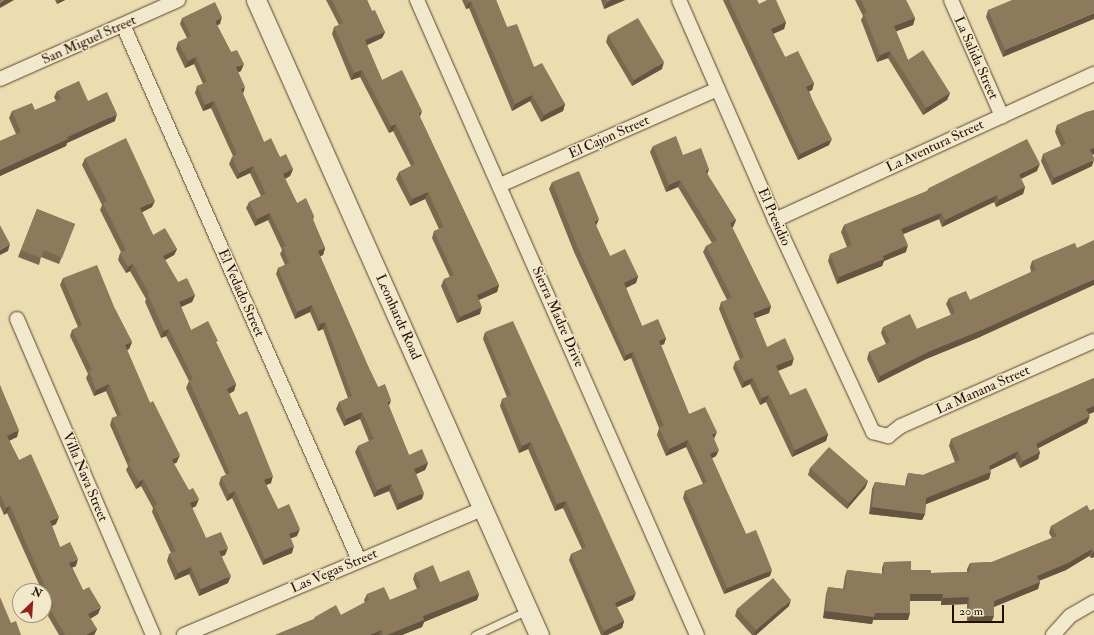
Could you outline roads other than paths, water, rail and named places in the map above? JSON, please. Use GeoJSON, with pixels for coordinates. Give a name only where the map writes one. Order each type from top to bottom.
{"type":"FeatureCollection","features":[{"type":"Feature","properties":{"kind":"street","name":"San Miguel Street"},"geometry":{"type":"LineString","coordinates":[[0,79],[178,0]]}},
{"type":"Feature","properties":{"kind":"street","name":"Leonhardt Road"},"geometry":{"type":"LineString","coordinates":[[256,0],[484,508],[539,635]]}},
{"type":"Feature","properties":{"kind":"street","name":"Sierra Madre Drive"},"geometry":{"type":"LineString","coordinates":[[417,0],[500,185],[697,635]]}},
{"type":"Feature","properties":{"kind":"street","name":"El Presidio"},"geometry":{"type":"LineString","coordinates":[[679,0],[775,220],[873,432]]}},
{"type":"Feature","properties":{"kind":"street","name":"La Salida Street"},"geometry":{"type":"LineString","coordinates":[[951,0],[1002,116]]}},
{"type":"Feature","properties":{"kind":"street","name":"El Vedado Street"},"geometry":{"type":"LineString","coordinates":[[123,25],[360,560]]}},
{"type":"Feature","properties":{"kind":"street","name":"La Aventura Street"},"geometry":{"type":"LineString","coordinates":[[775,220],[1094,74]]}},
{"type":"Feature","properties":{"kind":"street","name":"El Cajon Street"},"geometry":{"type":"LineString","coordinates":[[500,185],[718,89]]}},
{"type":"Feature","properties":{"kind":"street","name":"Villa Nava Street"},"geometry":{"type":"LineString","coordinates":[[17,319],[153,635]]}},
{"type":"Feature","properties":{"kind":"street","name":"La Manana Street"},"geometry":{"type":"LineString","coordinates":[[873,432],[888,436],[901,426],[1094,341]]}},
{"type":"Feature","properties":{"kind":"street","name":"Las Vegas Street"},"geometry":{"type":"LineString","coordinates":[[184,635],[484,508]]}},
{"type":"Feature","properties":{"kind":"street"},"geometry":{"type":"LineString","coordinates":[[1053,635],[1070,616],[1094,602]]}},
{"type":"Feature","properties":{"kind":"lane"},"geometry":{"type":"LineString","coordinates":[[475,635],[528,610]]}},
{"type":"Feature","properties":{"kind":"lane"},"geometry":{"type":"LineString","coordinates":[[492,628],[495,635]]}}]}
